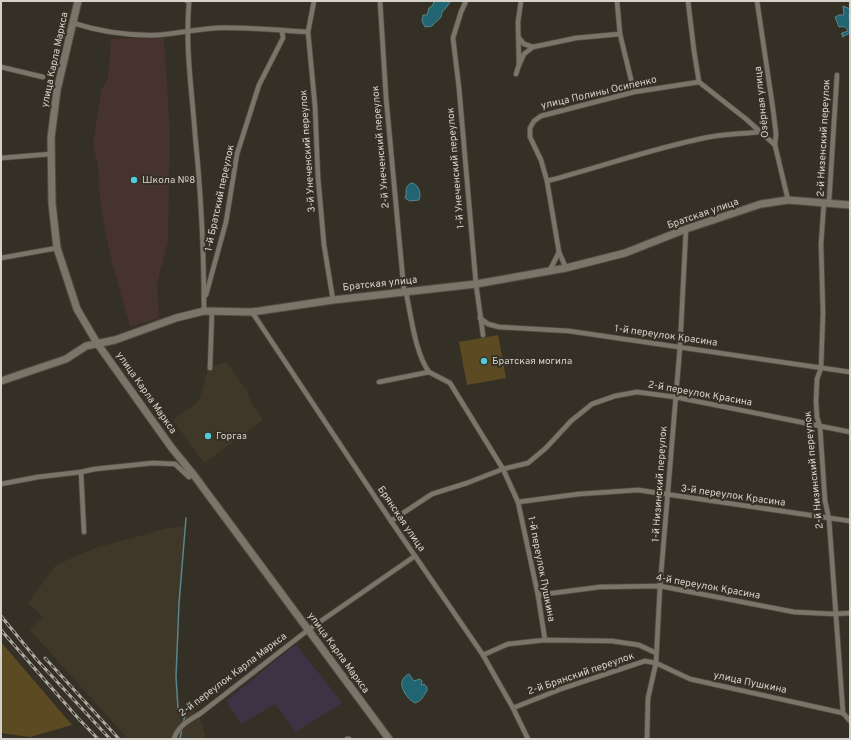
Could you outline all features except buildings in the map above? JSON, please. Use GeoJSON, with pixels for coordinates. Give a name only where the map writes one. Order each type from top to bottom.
{"type":"FeatureCollection","features":[{"type":"Feature","properties":{"kind":"street","name":"улица Карла Маркса"},"geometry":{"type":"LineString","coordinates":[[78,1],[57,90],[51,138],[52,203],[57,248],[77,309],[97,343],[171,447],[193,474],[389,739]]}},
{"type":"Feature","properties":{"kind":"street","name":"1-й Братский переулок"},"geometry":{"type":"LineString","coordinates":[[187,1],[189,3],[186,32],[197,153],[204,263],[204,303],[208,311]]}},
{"type":"Feature","properties":{"kind":"street","name":"3-й Унеченский переулок"},"geometry":{"type":"LineString","coordinates":[[314,1],[308,32],[315,106],[318,177],[324,245],[333,300]]}},
{"type":"Feature","properties":{"kind":"street","name":"2-й Унеченский переулок"},"geometry":{"type":"LineString","coordinates":[[380,1],[386,97],[405,292],[418,350],[424,365],[429,372]]}},
{"type":"Feature","properties":{"kind":"street","name":"1-й Унеченский переулок"},"geometry":{"type":"LineString","coordinates":[[466,1],[453,38],[459,88],[476,284],[480,318],[484,335]]}},
{"type":"Feature","properties":{"kind":"street"},"geometry":{"type":"LineString","coordinates":[[519,65],[518,22],[521,1]]}},
{"type":"Feature","properties":{"kind":"street"},"geometry":{"type":"LineString","coordinates":[[617,1],[620,34],[634,92]]}},
{"type":"Feature","properties":{"kind":"street"},"geometry":{"type":"LineString","coordinates":[[688,1],[699,82],[746,119],[774,145]]}},
{"type":"Feature","properties":{"kind":"street","name":"Озёрная улица"},"geometry":{"type":"LineString","coordinates":[[757,1],[776,134],[774,145],[788,200]]}},
{"type":"Feature","properties":{"kind":"street"},"geometry":{"type":"LineString","coordinates":[[73,23],[98,31],[127,35],[158,35],[215,28],[308,32]]}},
{"type":"Feature","properties":{"kind":"street","name":"1-й Братский переулок"},"geometry":{"type":"LineString","coordinates":[[204,303],[226,222],[237,154],[259,85],[283,38],[282,31]]}},
{"type":"Feature","properties":{"kind":"street"},"geometry":{"type":"LineString","coordinates":[[516,74],[524,54],[533,47],[576,38],[620,34]]}},
{"type":"Feature","properties":{"kind":"street"},"geometry":{"type":"LineString","coordinates":[[518,38],[524,44],[533,47]]}},
{"type":"Feature","properties":{"kind":"street"},"geometry":{"type":"LineString","coordinates":[[1,67],[42,77]]}},
{"type":"Feature","properties":{"kind":"street","name":"2-й Низенский переулок"},"geometry":{"type":"LineString","coordinates":[[827,202],[837,74]]}},
{"type":"Feature","properties":{"kind":"street","name":"улица Полины Осипенко"},"geometry":{"type":"LineString","coordinates":[[547,182],[541,160],[530,137],[530,128],[534,121],[541,116],[634,92],[699,82]]}},
{"type":"Feature","properties":{"kind":"street"},"geometry":{"type":"LineString","coordinates":[[566,268],[559,252],[547,182],[653,150],[706,138],[759,132]]}},
{"type":"Feature","properties":{"kind":"street"},"geometry":{"type":"LineString","coordinates":[[1,158],[51,154]]}},
{"type":"Feature","properties":{"kind":"street","name":"Братская улица"},"geometry":{"type":"LineString","coordinates":[[1,381],[66,359],[86,346],[115,340],[176,318],[208,311],[252,312],[333,300],[476,284],[566,268],[625,253],[686,229],[761,204],[788,200],[850,205]]}},
{"type":"Feature","properties":{"kind":"street","name":"2-й Низинский переулок"},"geometry":{"type":"LineString","coordinates":[[827,202],[821,244],[823,313],[821,368],[817,379],[816,402],[817,416],[820,427],[824,501],[829,519],[843,713]]}},
{"type":"Feature","properties":{"kind":"street","name":"1-й Низинский переулок"},"geometry":{"type":"LineString","coordinates":[[647,739],[648,698],[656,662],[660,586],[680,347],[686,229]]}},
{"type":"Feature","properties":{"kind":"street"},"geometry":{"type":"LineString","coordinates":[[1,258],[57,248]]}},
{"type":"Feature","properties":{"kind":"street"},"geometry":{"type":"LineString","coordinates":[[550,270],[559,252]]}},
{"type":"Feature","properties":{"kind":"street"},"geometry":{"type":"LineString","coordinates":[[208,311],[210,368]]}},
{"type":"Feature","properties":{"kind":"street","name":"Брянская улица"},"geometry":{"type":"LineString","coordinates":[[252,312],[391,521],[483,655],[513,708],[528,739]]}},
{"type":"Feature","properties":{"kind":"street","name":"1-й переулок Красина"},"geometry":{"type":"LineString","coordinates":[[480,318],[488,324],[499,327],[569,331],[850,372]]}},
{"type":"Feature","properties":{"kind":"street"},"geometry":{"type":"LineString","coordinates":[[379,382],[429,372]]}},
{"type":"Feature","properties":{"kind":"street","name":"1-й переулок Пушкина"},"geometry":{"type":"LineString","coordinates":[[429,372],[450,383],[503,469],[518,502],[538,595],[545,640]]}},
{"type":"Feature","properties":{"kind":"street","name":"2-й переулок Красина"},"geometry":{"type":"LineString","coordinates":[[391,521],[432,494],[467,483],[503,469],[528,463],[546,448],[571,421],[592,404],[615,396],[637,392],[675,397],[850,432]]}},
{"type":"Feature","properties":{"kind":"street"},"geometry":{"type":"LineString","coordinates":[[1,484],[38,477],[81,472],[95,468],[154,463],[175,464],[189,477],[193,474]]}},
{"type":"Feature","properties":{"kind":"street"},"geometry":{"type":"LineString","coordinates":[[81,472],[84,532]]}},
{"type":"Feature","properties":{"kind":"street","name":"3-й переулок Красина"},"geometry":{"type":"LineString","coordinates":[[518,502],[579,494],[638,490],[668,496],[760,507],[829,519],[850,521]]}},
{"type":"Feature","properties":{"kind":"street","name":"2-й переулок Карла Маркса"},"geometry":{"type":"LineString","coordinates":[[174,739],[177,730],[188,721],[201,713],[308,630],[415,556]]}},
{"type":"Feature","properties":{"kind":"street","name":"4-й переулок Красина"},"geometry":{"type":"LineString","coordinates":[[538,595],[600,587],[660,586],[794,612],[835,614],[850,613]]}},
{"type":"Feature","properties":{"kind":"street"},"geometry":{"type":"LineString","coordinates":[[483,655],[508,644],[545,640],[612,641],[639,645],[656,653]]}},
{"type":"Feature","properties":{"kind":"street","name":"2-й Брянский переулок"},"geometry":{"type":"LineString","coordinates":[[513,708],[561,688],[608,672],[645,661],[656,662]]}},
{"type":"Feature","properties":{"kind":"street","name":"улица Пушкина"},"geometry":{"type":"LineString","coordinates":[[656,662],[690,679],[843,713]]}},
{"type":"Feature","properties":{"kind":"street"},"geometry":{"type":"LineString","coordinates":[[843,713],[850,721]]}},
{"type":"Feature","properties":{"kind":"shaded area","name":"Школа №8"},"geometry":{"type":"Polygon","coordinates":[[[164,37],[170,133],[168,242],[157,284],[159,318],[130,327],[112,263],[105,231],[100,201],[98,167],[93,144],[101,91],[108,78],[111,39],[164,37]]]}},
{"type":"Feature","properties":{"kind":"shaded area"},"geometry":{"type":"Polygon","coordinates":[[[498,335],[506,378],[467,385],[459,342],[498,335]]]}},
{"type":"Feature","properties":{"kind":"shaded area"},"geometry":{"type":"Polygon","coordinates":[[[226,362],[248,392],[251,402],[263,420],[204,463],[173,420],[199,401],[208,368],[226,362]]]}},
{"type":"Feature","properties":{"kind":"shaded area"},"geometry":{"type":"Polygon","coordinates":[[[185,526],[176,677],[178,706],[195,711],[200,718],[206,739],[128,739],[29,629],[43,617],[28,603],[56,565],[95,548],[168,528],[185,526]]]}},
{"type":"Feature","properties":{"kind":"shaded area"},"geometry":{"type":"Polygon","coordinates":[[[1,642],[72,725],[30,737],[1,733],[1,642]]]}},
{"type":"Feature","properties":{"kind":"shaded area"},"geometry":{"type":"Polygon","coordinates":[[[296,644],[342,703],[296,732],[275,704],[241,724],[226,701],[296,644]]]}},
{"type":"Feature","properties":{"kind":"water"},"geometry":{"type":"Polygon","coordinates":[[[434,1],[451,1],[442,12],[440,18],[432,26],[425,27],[422,21],[423,15],[427,15],[429,8],[433,5],[434,1]]]}},
{"type":"Feature","properties":{"kind":"water"},"geometry":{"type":"Polygon","coordinates":[[[843,6],[850,9],[850,33],[842,37],[842,33],[848,31],[845,27],[839,27],[835,17],[844,15],[843,6]]]}},
{"type":"Feature","properties":{"kind":"water"},"geometry":{"type":"Polygon","coordinates":[[[411,183],[416,185],[419,189],[419,200],[410,201],[405,198],[406,188],[411,183]]]}},
{"type":"Feature","properties":{"kind":"water"},"geometry":{"type":"Polygon","coordinates":[[[409,674],[414,681],[420,679],[422,681],[421,685],[424,684],[427,687],[427,691],[422,698],[415,703],[404,692],[402,684],[402,681],[409,674]]]}},
{"type":"Feature","properties":{"kind":"waterway"},"geometry":{"type":"LineString","coordinates":[[183,723],[185,716],[178,708],[176,677],[179,603],[186,518]]}},
{"type":"Feature","properties":{"kind":"waterway"},"geometry":{"type":"LineString","coordinates":[[180,739],[182,728]]}},
{"type":"Feature","properties":{"kind":"railway"},"geometry":{"type":"LineString","coordinates":[[1,616],[37,660],[110,739]]}},
{"type":"Feature","properties":{"kind":"railway"},"geometry":{"type":"LineString","coordinates":[[1,630],[98,739]]}},
{"type":"Feature","properties":{"kind":"railway"},"geometry":{"type":"LineString","coordinates":[[45,658],[119,739]]}},
{"type":"Feature","properties":{"kind":"place","name":"Школа №8"},"geometry":{"type":"Point","coordinates":[134,180]}},
{"type":"Feature","properties":{"kind":"place","name":"Братская могила"},"geometry":{"type":"Point","coordinates":[484,361]}},
{"type":"Feature","properties":{"kind":"place","name":"Горгаз"},"geometry":{"type":"Point","coordinates":[208,436]}}]}
